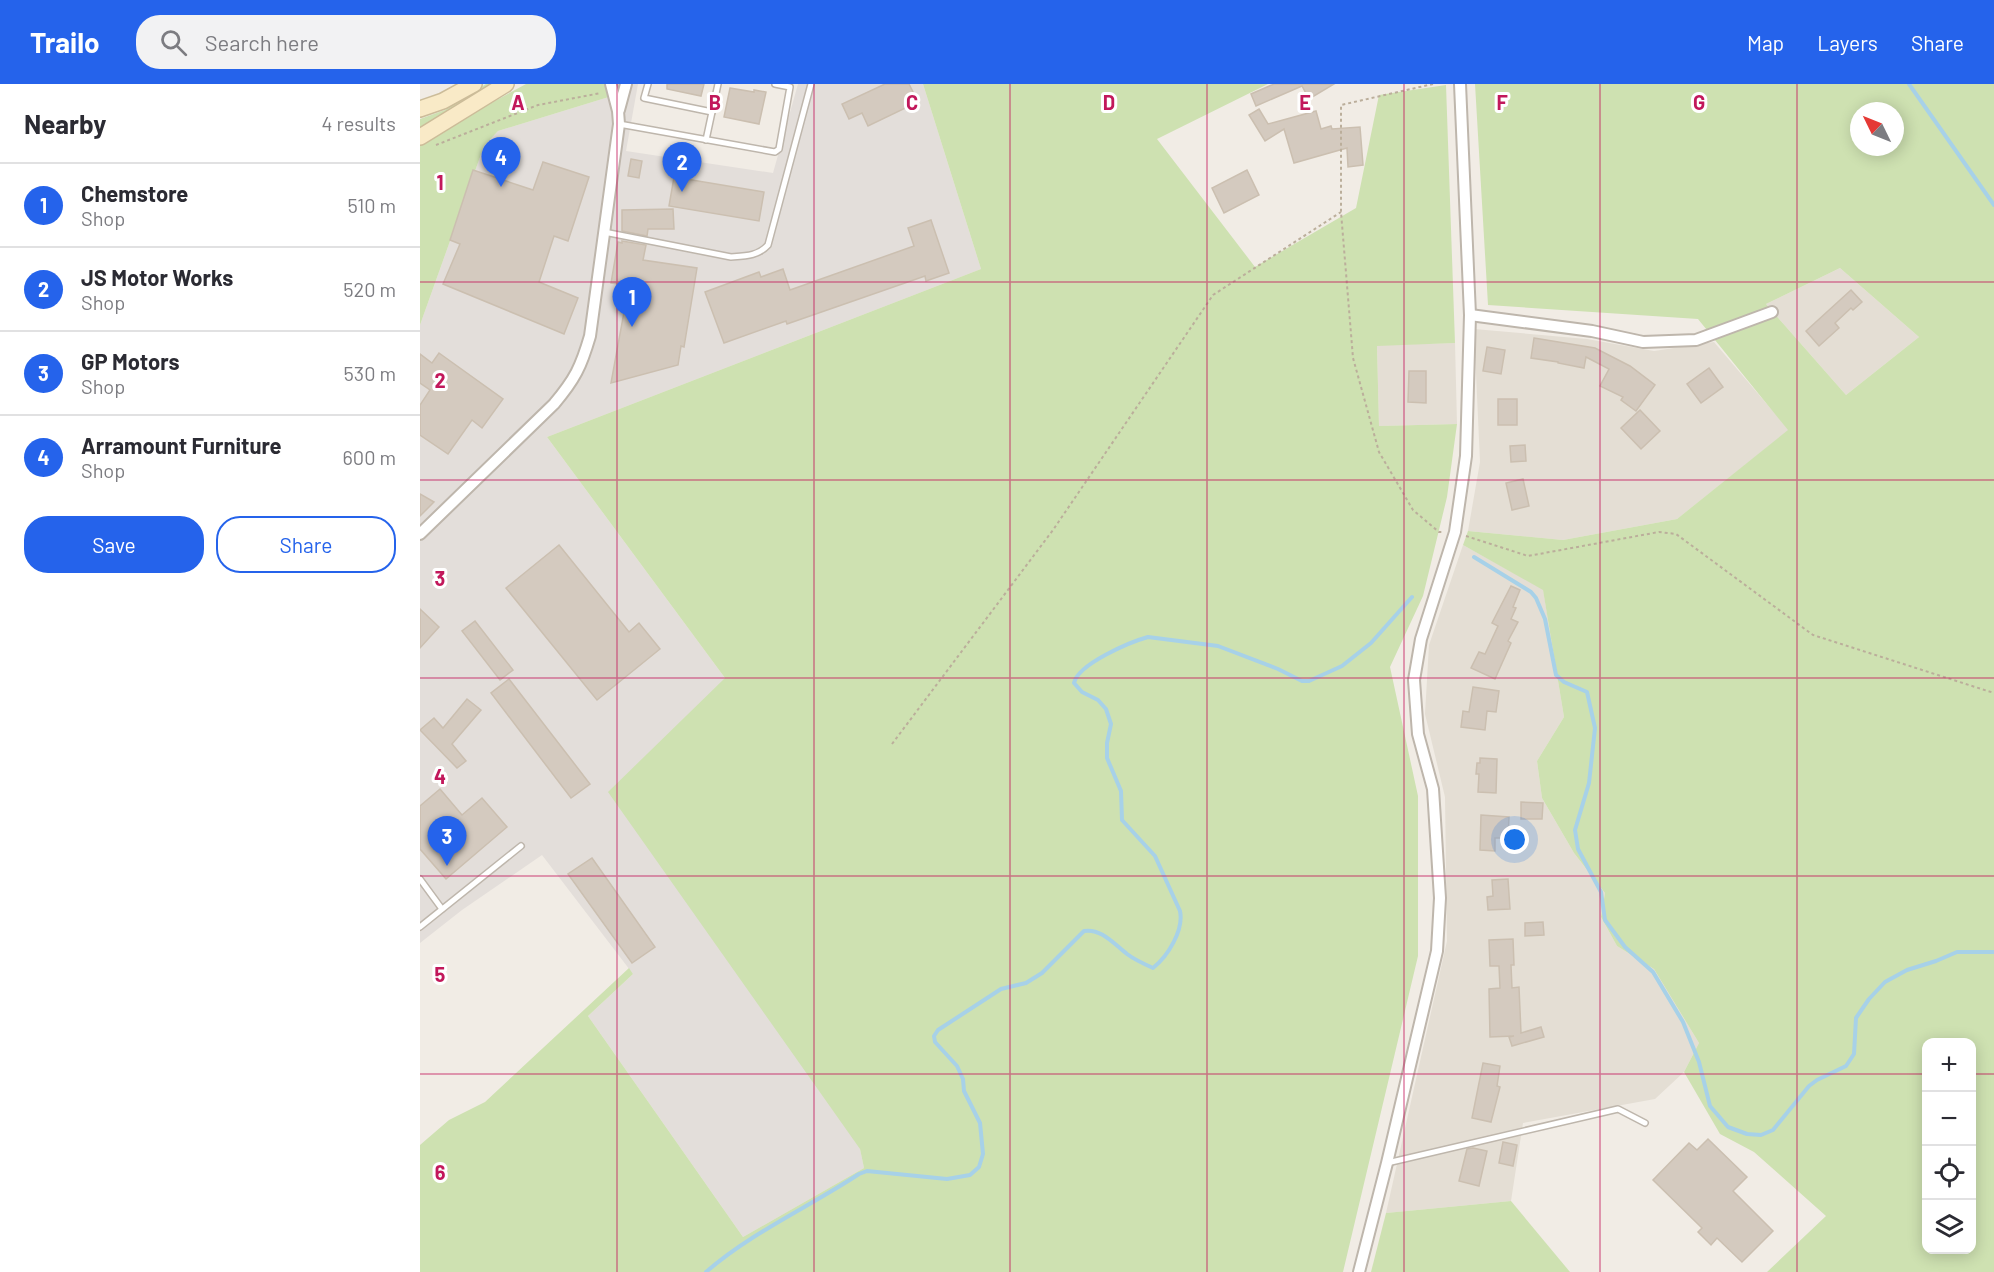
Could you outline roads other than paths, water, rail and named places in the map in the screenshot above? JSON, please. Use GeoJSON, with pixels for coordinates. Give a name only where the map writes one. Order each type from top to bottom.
{"type":"FeatureCollection","features":[{"type":"Feature","properties":{"kind":"main road"},"geometry":{"type":"LineString","coordinates":[[420,109],[443,101],[474,84]]}},
{"type":"Feature","properties":{"kind":"main road"},"geometry":{"type":"LineString","coordinates":[[425,142],[506,84]]}},
{"type":"Feature","properties":{"kind":"street"},"geometry":{"type":"LineString","coordinates":[[618,111],[626,84]]}},
{"type":"Feature","properties":{"kind":"street"},"geometry":{"type":"LineString","coordinates":[[1359,1272],[1388,1163],[1437,951],[1440,898],[1434,789],[1418,734],[1414,680],[1421,639],[1455,532],[1466,456],[1470,315],[1460,84]]}},
{"type":"Feature","properties":{"kind":"street"},"geometry":{"type":"LineString","coordinates":[[420,534],[554,404],[572,382],[590,336],[619,124],[612,87]]}},
{"type":"Feature","properties":{"kind":"street"},"geometry":{"type":"LineString","coordinates":[[1470,315],[1592,331],[1643,342],[1696,340],[1773,312]]}},
{"type":"Feature","properties":{"kind":"lane"},"geometry":{"type":"LineString","coordinates":[[648,84],[644,98],[712,111]]}},
{"type":"Feature","properties":{"kind":"lane"},"geometry":{"type":"LineString","coordinates":[[706,140],[718,84]]}},
{"type":"Feature","properties":{"kind":"lane"},"geometry":{"type":"LineString","coordinates":[[619,124],[777,151],[790,85],[775,84]]}},
{"type":"Feature","properties":{"kind":"lane"},"geometry":{"type":"LineString","coordinates":[[604,232],[731,257],[750,256],[762,252],[768,245],[811,84]]}},
{"type":"Feature","properties":{"kind":"lane"},"geometry":{"type":"LineString","coordinates":[[420,927],[520,846]]}},
{"type":"Feature","properties":{"kind":"lane"},"geometry":{"type":"LineString","coordinates":[[420,879],[441,909]]}},
{"type":"Feature","properties":{"kind":"lane"},"geometry":{"type":"LineString","coordinates":[[1388,1163],[1618,1109],[1645,1123]]}},
{"type":"Feature","properties":{"kind":"waterway"},"geometry":{"type":"LineString","coordinates":[[1909,84],[1994,205]]}},
{"type":"Feature","properties":{"kind":"waterway"},"geometry":{"type":"LineString","coordinates":[[1474,557],[1531,592],[1545,619],[1556,675],[1564,682],[1587,692],[1595,728],[1589,783],[1575,830],[1578,849],[1601,892],[1605,920],[1625,947],[1653,972],[1683,1022],[1699,1062],[1710,1106],[1728,1127],[1747,1134],[1761,1135],[1773,1130],[1809,1086],[1846,1066],[1854,1054],[1856,1018],[1885,982],[1907,970],[1957,952],[1994,952]]}},
{"type":"Feature","properties":{"kind":"waterway"},"geometry":{"type":"LineString","coordinates":[[706,1272],[761,1232],[867,1171],[947,1179],[970,1175],[979,1167],[983,1154],[980,1123],[964,1091],[963,1079],[957,1066],[935,1042],[934,1036],[938,1030],[1001,989],[1026,983],[1042,973],[1084,931],[1102,934],[1130,956],[1153,968],[1169,950],[1180,926],[1180,911],[1155,856],[1122,820],[1121,791],[1107,758],[1111,724],[1106,709],[1098,700],[1082,692],[1074,683],[1085,668],[1118,649],[1148,637],[1218,646],[1278,669],[1302,681],[1309,681],[1342,666],[1371,643],[1412,597]]}},
{"type":"Feature","properties":{"kind":"place","name":"Arramount Furniture"},"geometry":{"type":"Point","coordinates":[501,187]}},
{"type":"Feature","properties":{"kind":"place","name":"JS Motor Works"},"geometry":{"type":"Point","coordinates":[682,192]}},
{"type":"Feature","properties":{"kind":"place","name":"Chemstore"},"geometry":{"type":"Point","coordinates":[632,327]}},
{"type":"Feature","properties":{"kind":"place","name":"GP Motors"},"geometry":{"type":"Point","coordinates":[447,866]}}]}
